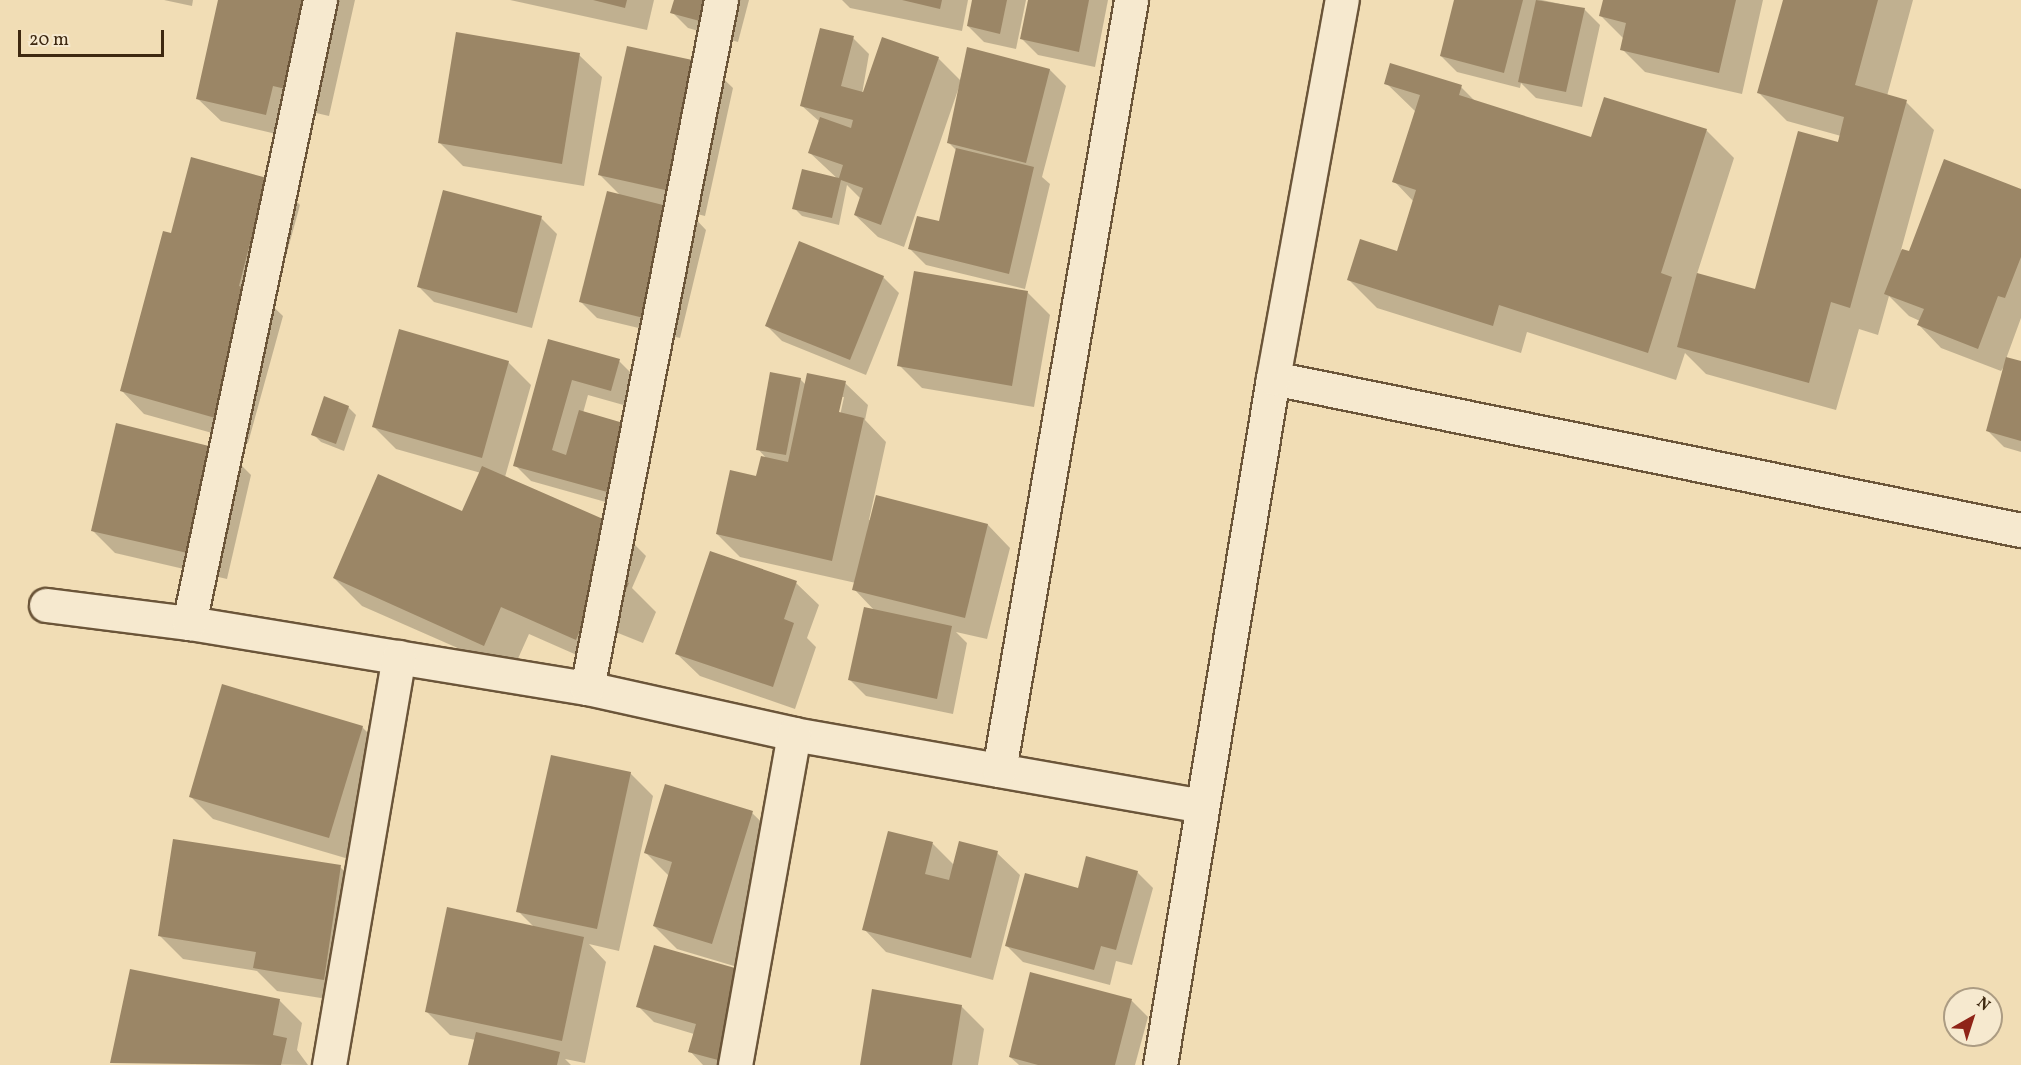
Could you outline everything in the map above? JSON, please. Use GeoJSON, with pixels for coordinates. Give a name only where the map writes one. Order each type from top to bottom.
{"type":"FeatureCollection","features":[{"type":"Feature","properties":{"kind":"street"},"geometry":{"type":"LineString","coordinates":[[189,622],[321,0]]}},
{"type":"Feature","properties":{"kind":"street"},"geometry":{"type":"LineString","coordinates":[[587,688],[721,0]]}},
{"type":"Feature","properties":{"kind":"street"},"geometry":{"type":"LineString","coordinates":[[999,770],[1131,0]]}},
{"type":"Feature","properties":{"kind":"street"},"geometry":{"type":"LineString","coordinates":[[1160,1065],[1273,378],[1342,0]]}},
{"type":"Feature","properties":{"kind":"street"},"geometry":{"type":"LineString","coordinates":[[1273,378],[2021,530]]}},
{"type":"Feature","properties":{"kind":"street"},"geometry":{"type":"LineString","coordinates":[[46,605],[189,622],[587,688],[794,734],[1201,806]]}},
{"type":"Feature","properties":{"kind":"street"},"geometry":{"type":"LineString","coordinates":[[329,1065],[399,657]]}},
{"type":"Feature","properties":{"kind":"street"},"geometry":{"type":"LineString","coordinates":[[735,1065],[794,734]]}},
{"type":"Feature","properties":{"kind":"building"},"geometry":{"type":"Polygon","coordinates":[[[218,0],[327,0],[307,94],[273,86],[266,115],[196,99],[218,0]]]}},
{"type":"Feature","properties":{"kind":"building"},"geometry":{"type":"Polygon","coordinates":[[[593,0],[627,0],[625,8],[593,0]]]}},
{"type":"Feature","properties":{"kind":"building"},"geometry":{"type":"Polygon","coordinates":[[[674,0],[729,0],[722,27],[670,13],[674,0]]]}},
{"type":"Feature","properties":{"kind":"building"},"geometry":{"type":"Polygon","coordinates":[[[902,0],[942,0],[940,9],[902,0]]]}},
{"type":"Feature","properties":{"kind":"building"},"geometry":{"type":"Polygon","coordinates":[[[972,0],[1007,0],[1000,34],[967,26],[972,0]]]}},
{"type":"Feature","properties":{"kind":"building"},"geometry":{"type":"Polygon","coordinates":[[[1028,0],[1089,0],[1079,52],[1020,39],[1028,0]]]}},
{"type":"Feature","properties":{"kind":"building"},"geometry":{"type":"Polygon","coordinates":[[[1454,0],[1523,0],[1504,73],[1440,56],[1454,0]]]}},
{"type":"Feature","properties":{"kind":"building"},"geometry":{"type":"Polygon","coordinates":[[[1536,0],[1585,8],[1566,92],[1518,82],[1536,0]]]}},
{"type":"Feature","properties":{"kind":"building"},"geometry":{"type":"Polygon","coordinates":[[[1603,0],[1736,0],[1719,73],[1620,50],[1626,23],[1599,16],[1603,0]]]}},
{"type":"Feature","properties":{"kind":"building"},"geometry":{"type":"Polygon","coordinates":[[[1783,0],[1878,0],[1855,85],[1907,100],[1850,308],[1831,302],[1809,383],[1677,347],[1697,273],[1755,289],[1798,131],[1838,142],[1844,117],[1757,93],[1783,0]]]}},
{"type":"Feature","properties":{"kind":"building"},"geometry":{"type":"Polygon","coordinates":[[[820,28],[854,36],[841,86],[863,92],[882,37],[939,57],[881,225],[854,215],[863,188],[841,180],[832,218],[792,209],[802,169],[839,178],[843,165],[808,153],[820,117],[851,128],[853,120],[800,106],[820,28]]]}},
{"type":"Feature","properties":{"kind":"building"},"geometry":{"type":"Polygon","coordinates":[[[456,32],[580,53],[562,164],[438,143],[456,32]]]}},
{"type":"Feature","properties":{"kind":"building"},"geometry":{"type":"Polygon","coordinates":[[[627,46],[711,64],[683,194],[598,175],[627,46]]]}},
{"type":"Feature","properties":{"kind":"building"},"geometry":{"type":"Polygon","coordinates":[[[967,47],[1050,69],[1026,163],[947,143],[967,47]]]}},
{"type":"Feature","properties":{"kind":"building"},"geometry":{"type":"Polygon","coordinates":[[[1390,63],[1462,85],[1459,95],[1591,137],[1604,97],[1707,129],[1661,273],[1672,277],[1648,353],[1499,305],[1493,326],[1347,280],[1360,239],[1397,251],[1416,190],[1392,182],[1420,95],[1384,84],[1390,63]]]}},
{"type":"Feature","properties":{"kind":"building"},"geometry":{"type":"Polygon","coordinates":[[[956,148],[1034,167],[1009,274],[908,249],[917,216],[939,221],[956,148]]]}},
{"type":"Feature","properties":{"kind":"building"},"geometry":{"type":"Polygon","coordinates":[[[191,157],[278,181],[264,235],[253,232],[239,286],[261,292],[226,421],[120,391],[163,231],[171,233],[191,157]]]}},
{"type":"Feature","properties":{"kind":"building"},"geometry":{"type":"Polygon","coordinates":[[[1944,159],[2021,189],[2021,257],[2005,298],[1998,296],[1978,349],[1917,325],[1924,309],[1884,294],[1902,249],[1909,251],[1944,159]]]}},
{"type":"Feature","properties":{"kind":"building"},"geometry":{"type":"Polygon","coordinates":[[[443,190],[542,216],[517,313],[417,287],[443,190]]]}},
{"type":"Feature","properties":{"kind":"building"},"geometry":{"type":"Polygon","coordinates":[[[607,191],[691,212],[664,323],[579,302],[607,191]]]}},
{"type":"Feature","properties":{"kind":"building"},"geometry":{"type":"Polygon","coordinates":[[[799,241],[884,276],[850,360],[765,326],[799,241]]]}},
{"type":"Feature","properties":{"kind":"building"},"geometry":{"type":"Polygon","coordinates":[[[914,271],[1028,291],[1012,386],[897,366],[914,271]]]}},
{"type":"Feature","properties":{"kind":"building"},"geometry":{"type":"Polygon","coordinates":[[[399,329],[509,361],[482,458],[372,427],[399,329]]]}},
{"type":"Feature","properties":{"kind":"building"},"geometry":{"type":"Polygon","coordinates":[[[548,339],[620,359],[611,391],[572,380],[552,450],[566,455],[579,410],[630,425],[611,493],[513,466],[548,339]]]}},
{"type":"Feature","properties":{"kind":"building"},"geometry":{"type":"Polygon","coordinates":[[[2006,357],[2021,361],[2021,441],[1986,431],[2006,357]]]}},
{"type":"Feature","properties":{"kind":"building"},"geometry":{"type":"Polygon","coordinates":[[[770,372],[801,378],[786,455],[756,450],[770,372]]]}},
{"type":"Feature","properties":{"kind":"building"},"geometry":{"type":"Polygon","coordinates":[[[807,373],[846,381],[839,412],[864,418],[832,561],[716,534],[730,470],[756,476],[761,456],[788,462],[807,373]]]}},
{"type":"Feature","properties":{"kind":"building"},"geometry":{"type":"Polygon","coordinates":[[[324,396],[349,406],[336,444],[311,435],[324,396]]]}},
{"type":"Feature","properties":{"kind":"building"},"geometry":{"type":"Polygon","coordinates":[[[116,423],[229,451],[205,557],[91,531],[116,423]]]}},
{"type":"Feature","properties":{"kind":"building"},"geometry":{"type":"Polygon","coordinates":[[[482,466],[619,526],[600,570],[629,583],[614,616],[590,606],[576,640],[501,607],[484,646],[333,578],[378,474],[462,511],[482,466]]]}},
{"type":"Feature","properties":{"kind":"building"},"geometry":{"type":"Polygon","coordinates":[[[876,495],[988,524],[965,618],[852,590],[876,495]]]}},
{"type":"Feature","properties":{"kind":"building"},"geometry":{"type":"Polygon","coordinates":[[[710,551],[797,581],[784,619],[794,623],[773,687],[675,654],[710,551]]]}},
{"type":"Feature","properties":{"kind":"building"},"geometry":{"type":"Polygon","coordinates":[[[864,607],[952,626],[937,699],[848,680],[864,607]]]}},
{"type":"Feature","properties":{"kind":"building"},"geometry":{"type":"Polygon","coordinates":[[[222,684],[363,726],[329,838],[189,797],[222,684]]]}},
{"type":"Feature","properties":{"kind":"building"},"geometry":{"type":"Polygon","coordinates":[[[551,755],[631,772],[597,929],[516,912],[551,755]]]}},
{"type":"Feature","properties":{"kind":"building"},"geometry":{"type":"Polygon","coordinates":[[[665,784],[753,811],[712,944],[653,926],[672,862],[644,853],[665,784]]]}},
{"type":"Feature","properties":{"kind":"building"},"geometry":{"type":"Polygon","coordinates":[[[888,831],[933,842],[925,874],[949,880],[959,841],[998,851],[971,958],[862,930],[888,831]]]}},
{"type":"Feature","properties":{"kind":"building"},"geometry":{"type":"Polygon","coordinates":[[[173,839],[341,865],[324,980],[253,968],[256,952],[158,936],[173,839]]]}},
{"type":"Feature","properties":{"kind":"building"},"geometry":{"type":"Polygon","coordinates":[[[1086,856],[1138,871],[1116,950],[1101,946],[1094,970],[1005,946],[1025,873],[1078,888],[1086,856]]]}},
{"type":"Feature","properties":{"kind":"building"},"geometry":{"type":"Polygon","coordinates":[[[447,907],[584,937],[562,1041],[425,1012],[447,907]]]}},
{"type":"Feature","properties":{"kind":"building"},"geometry":{"type":"Polygon","coordinates":[[[654,945],[742,970],[718,1060],[688,1052],[696,1024],[636,1007],[654,945]]]}},
{"type":"Feature","properties":{"kind":"building"},"geometry":{"type":"Polygon","coordinates":[[[130,969],[280,999],[273,1035],[287,1038],[281,1065],[110,1063],[130,969]]]}},
{"type":"Feature","properties":{"kind":"building"},"geometry":{"type":"Polygon","coordinates":[[[1030,972],[1132,999],[1115,1065],[1038,1065],[1009,1057],[1030,972]]]}},
{"type":"Feature","properties":{"kind":"building"},"geometry":{"type":"Polygon","coordinates":[[[872,989],[962,1005],[952,1065],[860,1065],[872,989]]]}},
{"type":"Feature","properties":{"kind":"building"},"geometry":{"type":"Polygon","coordinates":[[[476,1032],[560,1052],[557,1065],[468,1065],[476,1032]]]}}]}
